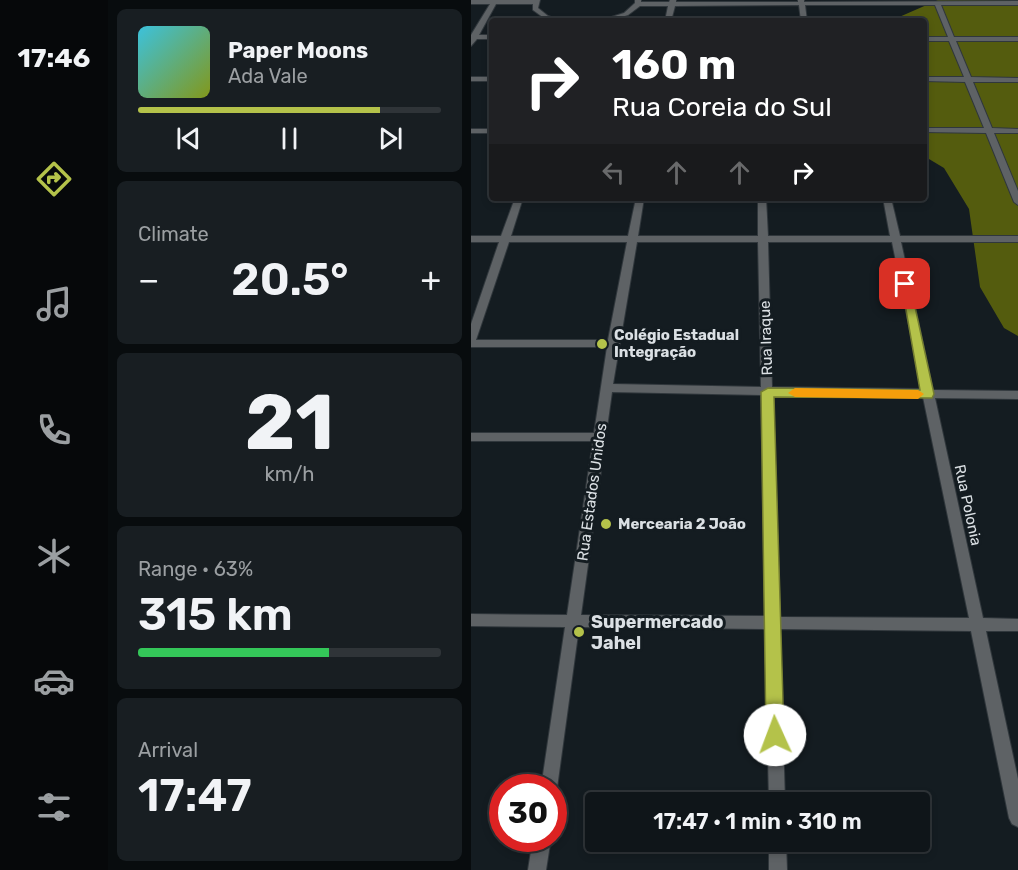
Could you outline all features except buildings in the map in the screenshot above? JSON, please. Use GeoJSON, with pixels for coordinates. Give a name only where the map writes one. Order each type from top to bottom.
{"type":"FeatureCollection","features":[{"type":"Feature","properties":{"kind":"street"},"geometry":{"type":"LineString","coordinates":[[472,40],[494,1]]}},
{"type":"Feature","properties":{"kind":"street"},"geometry":{"type":"LineString","coordinates":[[471,2],[536,1],[535,9],[552,18]]}},
{"type":"Feature","properties":{"kind":"street"},"geometry":{"type":"LineString","coordinates":[[612,18],[626,14],[638,2],[1018,3]]}},
{"type":"Feature","properties":{"kind":"street"},"geometry":{"type":"LineString","coordinates":[[669,18],[672,2]]}},
{"type":"Feature","properties":{"kind":"street"},"geometry":{"type":"LineString","coordinates":[[802,2],[804,18]]}},
{"type":"Feature","properties":{"kind":"street"},"geometry":{"type":"LineString","coordinates":[[936,2],[1018,202]]}},
{"type":"Feature","properties":{"kind":"street"},"geometry":{"type":"LineString","coordinates":[[472,40],[489,37]]}},
{"type":"Feature","properties":{"kind":"street"},"geometry":{"type":"LineString","coordinates":[[927,39],[1018,39]]}},
{"type":"Feature","properties":{"kind":"street"},"geometry":{"type":"LineString","coordinates":[[471,79],[489,79]]}},
{"type":"Feature","properties":{"kind":"street"},"geometry":{"type":"LineString","coordinates":[[927,79],[1018,80]]}},
{"type":"Feature","properties":{"kind":"street"},"geometry":{"type":"LineString","coordinates":[[927,130],[1018,131]]}},
{"type":"Feature","properties":{"kind":"street"},"geometry":{"type":"LineString","coordinates":[[471,131],[489,131]]}},
{"type":"Feature","properties":{"kind":"street"},"geometry":{"type":"LineString","coordinates":[[471,340],[518,201]]}},
{"type":"Feature","properties":{"kind":"street","name":"Rua Estados Unidos"},"geometry":{"type":"LineString","coordinates":[[551,774],[613,343],[640,201]]}},
{"type":"Feature","properties":{"kind":"street","name":"Rua Iraque"},"geometry":{"type":"LineString","coordinates":[[762,201],[777,792]]}},
{"type":"Feature","properties":{"kind":"street","name":"Rua Polonia"},"geometry":{"type":"LineString","coordinates":[[888,201],[1018,818]]}},
{"type":"Feature","properties":{"kind":"street"},"geometry":{"type":"LineString","coordinates":[[471,239],[1018,239]]}},
{"type":"Feature","properties":{"kind":"street"},"geometry":{"type":"LineString","coordinates":[[471,344],[613,343]]}},
{"type":"Feature","properties":{"kind":"street"},"geometry":{"type":"LineString","coordinates":[[607,388],[1018,395]]}},
{"type":"Feature","properties":{"kind":"street"},"geometry":{"type":"LineString","coordinates":[[471,437],[600,437]]}},
{"type":"Feature","properties":{"kind":"street"},"geometry":{"type":"LineString","coordinates":[[471,620],[1018,625]]}},
{"type":"Feature","properties":{"kind":"street"},"geometry":{"type":"LineString","coordinates":[[537,870],[540,852]]}},
{"type":"Feature","properties":{"kind":"street"},"geometry":{"type":"LineString","coordinates":[[778,852],[778,870]]}},
{"type":"Feature","properties":{"kind":"shaded area"},"geometry":{"type":"Polygon","coordinates":[[[938,0],[1018,0],[1018,336],[1004,328],[980,287],[969,209],[944,168],[927,158],[927,18],[897,18],[938,0]]]}},
{"type":"Feature","properties":{"kind":"slow traffic"},"geometry":{"type":"LineString","coordinates":[[795,393],[918,394]]}},
{"type":"Feature","properties":{"kind":"place","name":"Colégio Estadual Integração"},"geometry":{"type":"Point","coordinates":[602,344]}},
{"type":"Feature","properties":{"kind":"place","name":"Mercearia 2 João"},"geometry":{"type":"Point","coordinates":[606,524]}},
{"type":"Feature","properties":{"kind":"place","name":"Supermercado Jahel"},"geometry":{"type":"Point","coordinates":[579,632]}},
{"type":"Feature","properties":{"kind":"route"},"geometry":{"type":"LineString","coordinates":[[775,735],[768,392],[927,394],[905,284]]}}]}
